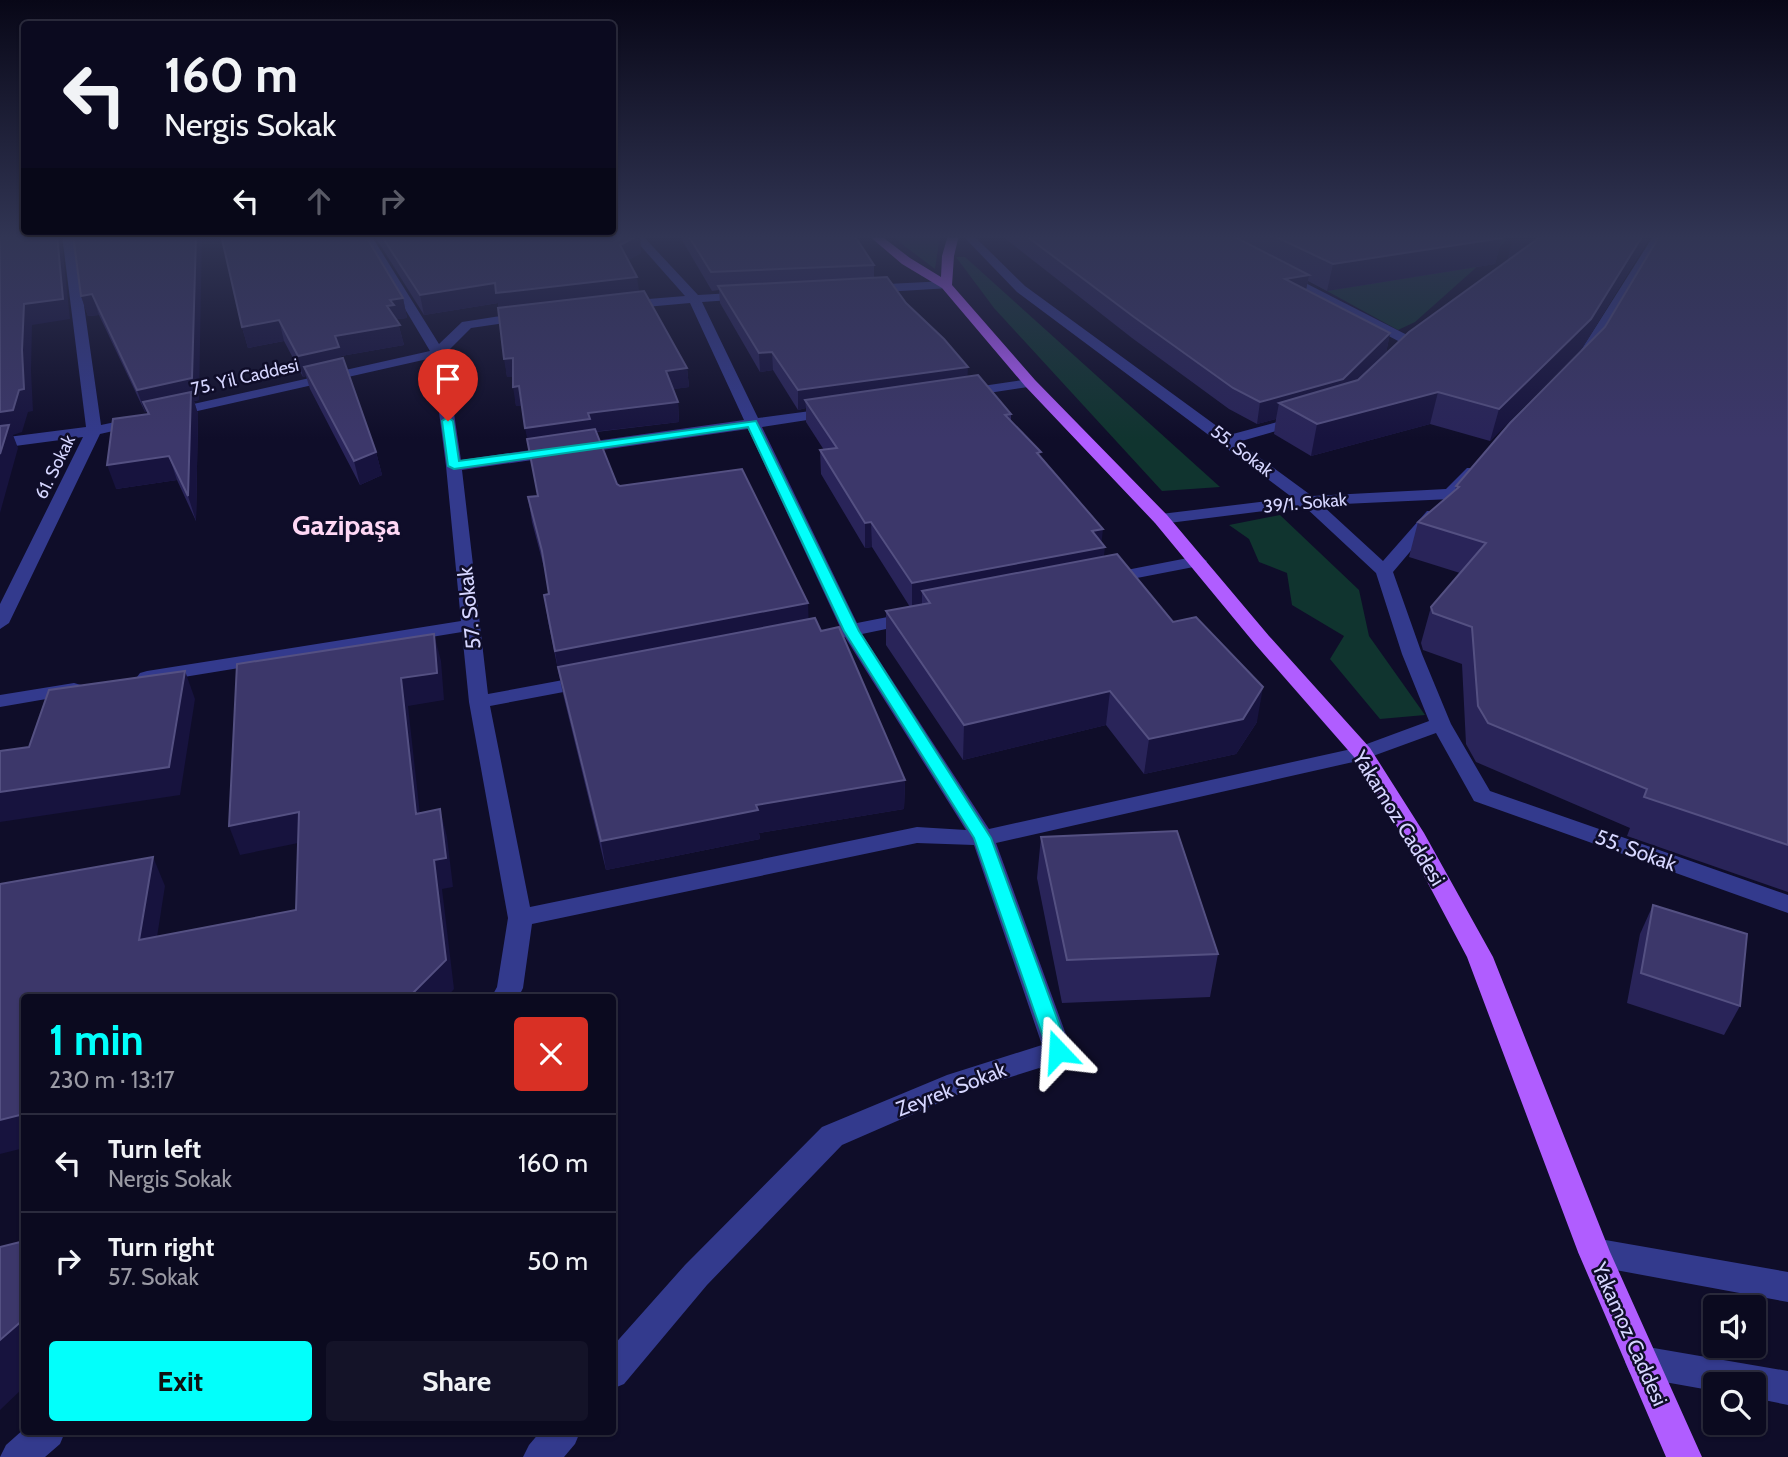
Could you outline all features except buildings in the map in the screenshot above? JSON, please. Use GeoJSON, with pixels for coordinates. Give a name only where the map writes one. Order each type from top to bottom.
{"type":"FeatureCollection","features":[{"type":"Feature","properties":{"kind":"main road","name":"Yakamoz Caddesi"},"geometry":{"type":"LineString","coordinates":[[961,303],[1030,383],[1161,519],[1262,640],[1362,753],[1416,838],[1480,957],[1594,1252],[1684,1457]]}},
{"type":"Feature","properties":{"kind":"street","name":"61. Sokak"},"geometry":{"type":"LineString","coordinates":[[0,622],[94,431],[77,303]]}},
{"type":"Feature","properties":{"kind":"street","name":"57. Sokak"},"geometry":{"type":"LineString","coordinates":[[407,303],[438,354],[454,466],[479,702],[520,918],[510,988],[506,994]]}},
{"type":"Feature","properties":{"kind":"street"},"geometry":{"type":"LineString","coordinates":[[615,306],[645,303]]}},
{"type":"Feature","properties":{"kind":"street","name":"Zeyrek Sokak"},"geometry":{"type":"LineString","coordinates":[[616,1368],[696,1275],[832,1136],[957,1083],[1058,1051],[983,838],[851,631],[696,303]]}},
{"type":"Feature","properties":{"kind":"street","name":"55. Sokak"},"geometry":{"type":"LineString","coordinates":[[1040,303],[1308,501],[1384,571],[1412,654],[1441,724],[1482,796],[1788,904]]}},
{"type":"Feature","properties":{"kind":"street"},"geometry":{"type":"LineString","coordinates":[[1336,303],[1410,342],[1382,369]]}},
{"type":"Feature","properties":{"kind":"street"},"geometry":{"type":"LineString","coordinates":[[1570,371],[1588,352],[1618,303]]}},
{"type":"Feature","properties":{"kind":"street"},"geometry":{"type":"LineString","coordinates":[[438,354],[467,325],[535,314]]}},
{"type":"Feature","properties":{"kind":"street","name":"75. Yil Caddesi"},"geometry":{"type":"LineString","coordinates":[[0,443],[94,431],[438,354]]}},
{"type":"Feature","properties":{"kind":"street"},"geometry":{"type":"LineString","coordinates":[[951,395],[1030,383]]}},
{"type":"Feature","properties":{"kind":"street"},"geometry":{"type":"LineString","coordinates":[[454,466],[845,410]]}},
{"type":"Feature","properties":{"kind":"street"},"geometry":{"type":"LineString","coordinates":[[1228,440],[1319,414]]}},
{"type":"Feature","properties":{"kind":"street"},"geometry":{"type":"LineString","coordinates":[[1384,571],[1487,456]]}},
{"type":"Feature","properties":{"kind":"street","name":"39/1. Sokak"},"geometry":{"type":"LineString","coordinates":[[1161,519],[1308,501],[1451,494]]}},
{"type":"Feature","properties":{"kind":"street"},"geometry":{"type":"LineString","coordinates":[[1091,582],[1198,561]]}},
{"type":"Feature","properties":{"kind":"street"},"geometry":{"type":"LineString","coordinates":[[825,636],[931,615]]}},
{"type":"Feature","properties":{"kind":"street"},"geometry":{"type":"LineString","coordinates":[[121,682],[471,625]]}},
{"type":"Feature","properties":{"kind":"street"},"geometry":{"type":"LineString","coordinates":[[479,702],[612,676]]}},
{"type":"Feature","properties":{"kind":"street"},"geometry":{"type":"LineString","coordinates":[[0,701],[94,686]]}},
{"type":"Feature","properties":{"kind":"street"},"geometry":{"type":"LineString","coordinates":[[520,918],[917,835],[983,838],[1362,753],[1441,724]]}},
{"type":"Feature","properties":{"kind":"street"},"geometry":{"type":"LineString","coordinates":[[1594,1252],[1788,1287]]}},
{"type":"Feature","properties":{"kind":"street"},"geometry":{"type":"LineString","coordinates":[[1642,1362],[1788,1388]]}},
{"type":"Feature","properties":{"kind":"street"},"geometry":{"type":"LineString","coordinates":[[18,1457],[44,1435]]}},
{"type":"Feature","properties":{"kind":"street"},"geometry":{"type":"LineString","coordinates":[[541,1457],[560,1435]]}},
{"type":"Feature","properties":{"kind":"green space"},"geometry":{"type":"Polygon","coordinates":[[[990,303],[1016,303],[1220,487],[1162,491],[990,303]]]}},
{"type":"Feature","properties":{"kind":"green space"},"geometry":{"type":"Polygon","coordinates":[[[1349,303],[1436,303],[1415,322],[1398,330],[1349,303]]]}},
{"type":"Feature","properties":{"kind":"green space"},"geometry":{"type":"Polygon","coordinates":[[[1280,515],[1359,590],[1369,636],[1425,715],[1380,719],[1330,659],[1344,636],[1292,605],[1287,573],[1259,562],[1249,539],[1229,525],[1280,515]]]}},
{"type":"Feature","properties":{"kind":"district","name":"Gazipaşa"},"geometry":{"type":"Point","coordinates":[346,525]}},
{"type":"Feature","properties":{"kind":"route"},"geometry":{"type":"LineString","coordinates":[[448,421],[454,466],[752,423],[851,631],[983,838],[1058,1051]]}}]}
